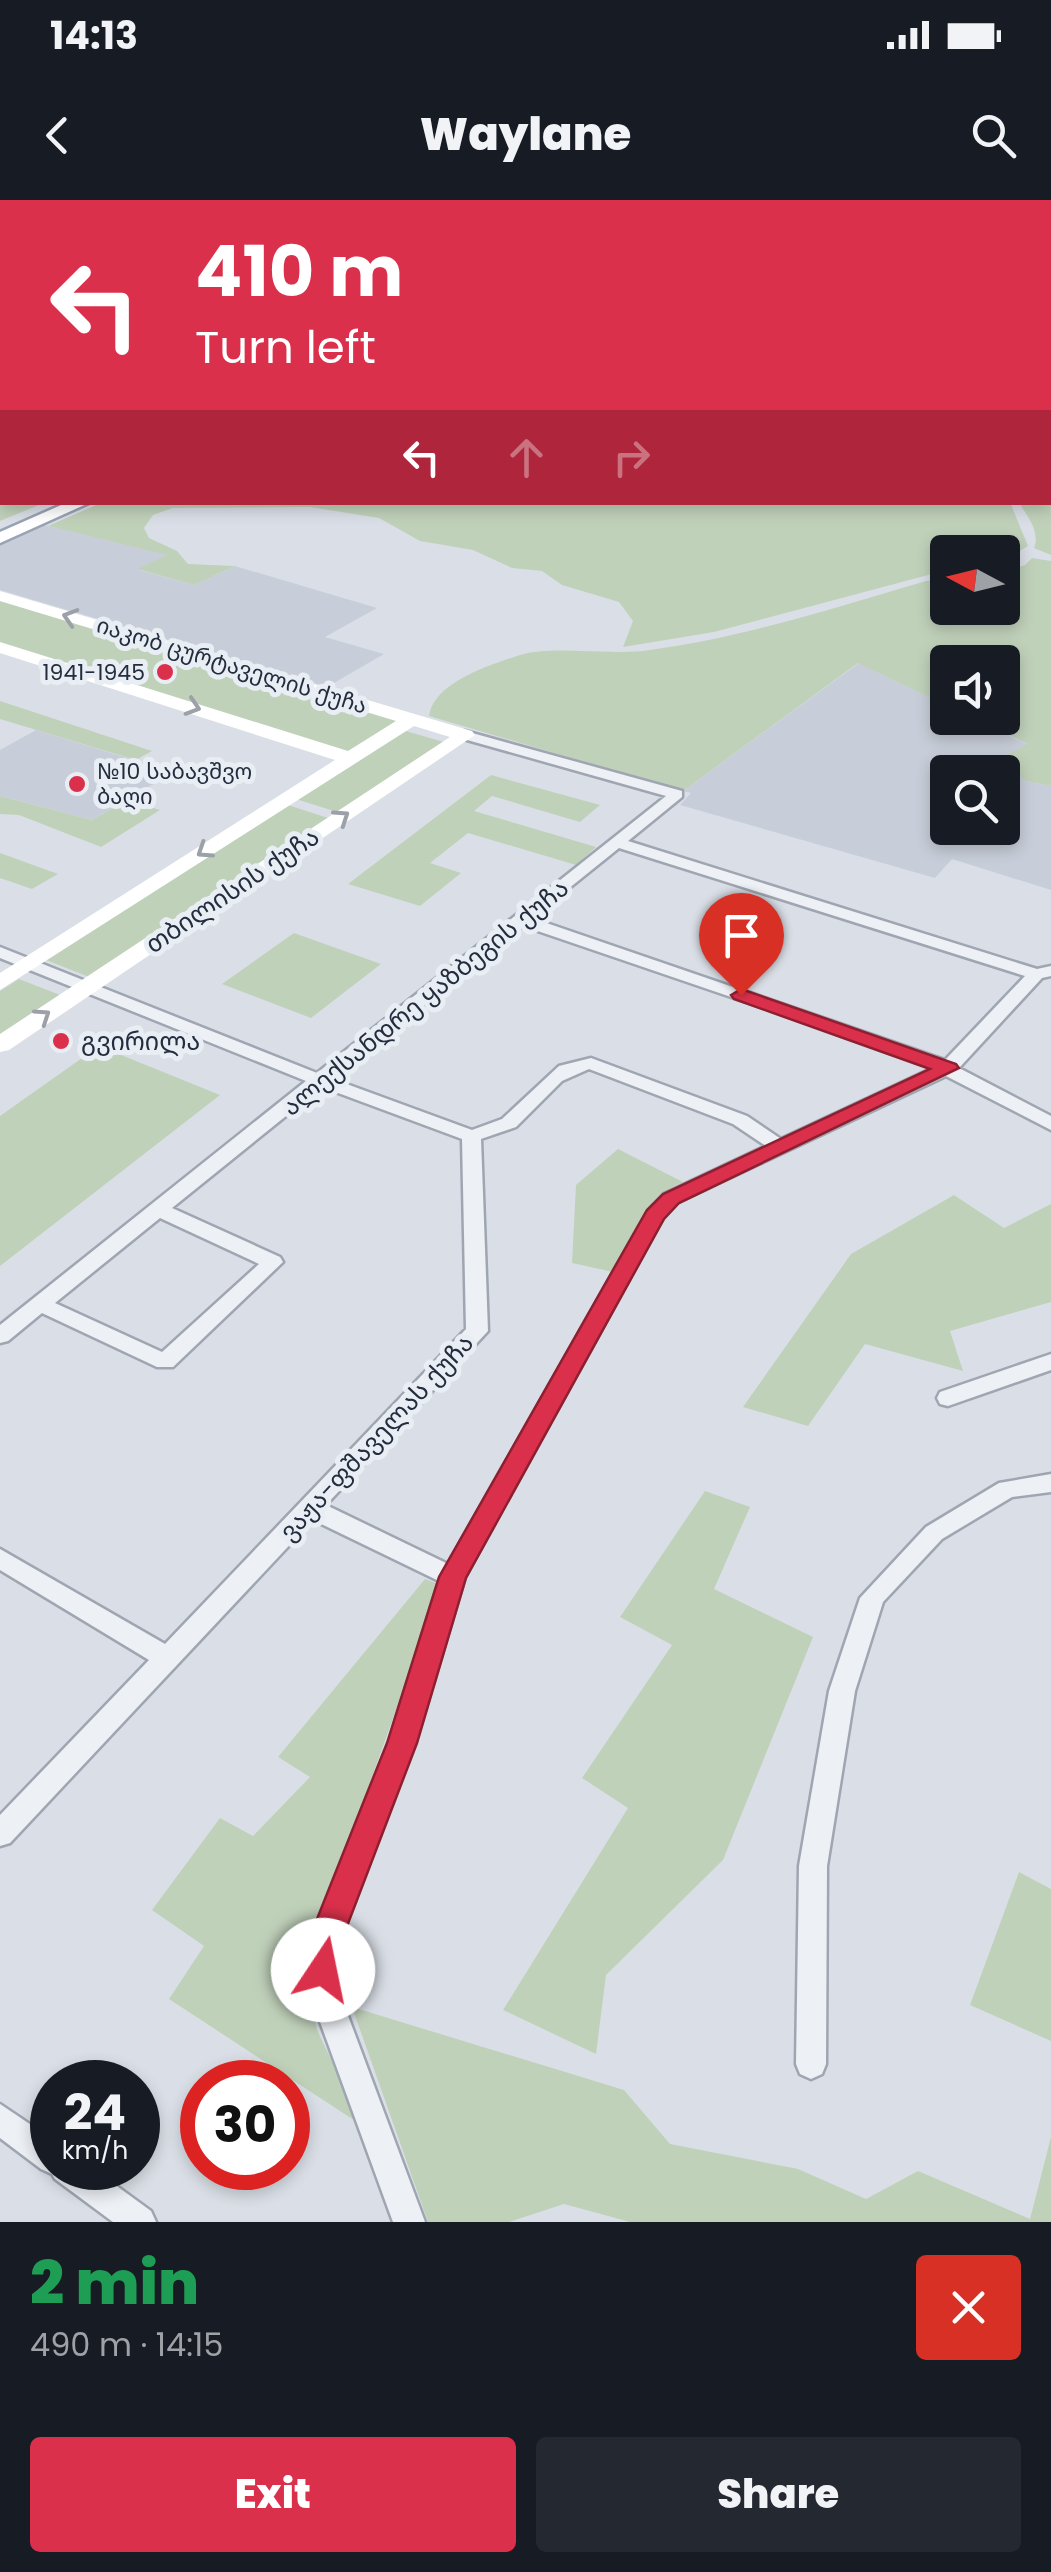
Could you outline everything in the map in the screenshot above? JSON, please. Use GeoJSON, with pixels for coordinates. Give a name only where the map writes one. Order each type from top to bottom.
{"type":"FeatureCollection","features":[{"type":"Feature","properties":{"kind":"main road"},"geometry":{"type":"LineString","coordinates":[[0,529],[55,505]]}},
{"type":"Feature","properties":{"kind":"main road"},"geometry":{"type":"LineString","coordinates":[[0,538],[75,505]]}},
{"type":"Feature","properties":{"kind":"main road","name":"იაკობ ცურტაველის ქუჩა"},"geometry":{"type":"LineString","coordinates":[[0,596],[465,735]]}},
{"type":"Feature","properties":{"kind":"main road"},"geometry":{"type":"LineString","coordinates":[[0,647],[349,758]]}},
{"type":"Feature","properties":{"kind":"main road","name":"თბილისის ქუჩა"},"geometry":{"type":"LineString","coordinates":[[0,983],[412,719]]}},
{"type":"Feature","properties":{"kind":"main road","name":"თბილისის ქუჩა"},"geometry":{"type":"LineString","coordinates":[[0,1046],[465,735]]}},
{"type":"Feature","properties":{"kind":"street","name":"ალექსანდრე ყაზბეგის ქუჩა"},"geometry":{"type":"LineString","coordinates":[[0,1336],[677,794],[465,735]]}},
{"type":"Feature","properties":{"kind":"street"},"geometry":{"type":"LineString","coordinates":[[409,2222],[326,1998],[323,1970],[327,1934],[402,1743],[452,1577],[655,1215],[671,1198],[948,1068],[1044,972],[618,842]]}},
{"type":"Feature","properties":{"kind":"street"},"geometry":{"type":"LineString","coordinates":[[521,920],[948,1068],[1051,1124]]}},
{"type":"Feature","properties":{"kind":"street"},"geometry":{"type":"LineString","coordinates":[[0,952],[471,1136],[506,1126],[559,1073],[576,1064],[590,1063],[740,1120],[778,1146]]}},
{"type":"Feature","properties":{"kind":"street","name":"ვაჟა-ფშაველას ქუჩა"},"geometry":{"type":"LineString","coordinates":[[0,1834],[477,1331],[471,1136]]}},
{"type":"Feature","properties":{"kind":"street"},"geometry":{"type":"LineString","coordinates":[[40,1304],[165,1362],[274,1262],[158,1210]]}},
{"type":"Feature","properties":{"kind":"street"},"geometry":{"type":"LineString","coordinates":[[948,1398],[1051,1362]]}},
{"type":"Feature","properties":{"kind":"street"},"geometry":{"type":"LineString","coordinates":[[811,2064],[814,1866],[842,1692],[872,1598],[934,1534],[1007,1488],[1051,1483]]}},
{"type":"Feature","properties":{"kind":"street"},"geometry":{"type":"LineString","coordinates":[[310,1508],[452,1577]]}},
{"type":"Feature","properties":{"kind":"street"},"geometry":{"type":"LineString","coordinates":[[0,1558],[169,1659]]}},
{"type":"Feature","properties":{"kind":"street"},"geometry":{"type":"LineString","coordinates":[[0,2119],[30,2142]]}},
{"type":"Feature","properties":{"kind":"street"},"geometry":{"type":"LineString","coordinates":[[96,2190],[140,2222]]}},
{"type":"Feature","properties":{"kind":"shaded area"},"geometry":{"type":"Polygon","coordinates":[[[36,523],[169,555],[139,570],[194,585],[235,566],[377,608],[325,637],[384,654],[327,687],[0,590],[0,540],[36,523]]]}},
{"type":"Feature","properties":{"kind":"shaded area"},"geometry":{"type":"Polygon","coordinates":[[[859,663],[930,698],[930,735],[1008,735],[1029,745],[1006,755],[930,755],[930,845],[1020,845],[1020,775],[1026,781],[1051,786],[1051,890],[952,859],[935,878],[680,805],[691,793],[683,791],[859,663]]]}},
{"type":"Feature","properties":{"kind":"shaded area","name":"№10 საბავშვო ბაღი"},"geometry":{"type":"Polygon","coordinates":[[[36,730],[174,772],[92,820],[0,796],[0,750],[36,730]]]}},
{"type":"Feature","properties":{"kind":"green space"},"geometry":{"type":"Polygon","coordinates":[[[0,505],[39,505],[0,521],[0,505]]]}},
{"type":"Feature","properties":{"kind":"green space"},"geometry":{"type":"Polygon","coordinates":[[[96,505],[1011,505],[1028,546],[1020,551],[1020,535],[930,535],[930,575],[714,632],[623,647],[633,621],[619,602],[562,585],[542,571],[512,568],[473,550],[420,541],[379,518],[310,507],[173,508],[153,515],[144,528],[149,538],[177,551],[188,564],[235,566],[194,585],[137,569],[167,555],[48,526],[96,505]]]}},
{"type":"Feature","properties":{"kind":"green space"},"geometry":{"type":"Polygon","coordinates":[[[1051,505],[1051,555],[1034,548],[1035,531],[1021,506],[1051,505]]]}},
{"type":"Feature","properties":{"kind":"green space"},"geometry":{"type":"Polygon","coordinates":[[[1032,558],[1051,561],[1051,786],[1026,781],[1020,776],[1020,755],[1006,755],[1028,744],[1009,735],[1020,735],[1020,645],[930,645],[930,698],[858,663],[683,791],[429,716],[433,704],[452,684],[520,655],[635,652],[720,638],[926,581],[930,581],[930,625],[1020,625],[1020,567],[1032,558]]]}},
{"type":"Feature","properties":{"kind":"green space"},"geometry":{"type":"Polygon","coordinates":[[[0,601],[398,720],[348,752],[0,645],[0,601]]]}},
{"type":"Feature","properties":{"kind":"green space"},"geometry":{"type":"Polygon","coordinates":[[[0,701],[152,751],[136,760],[0,719],[0,701]]]}},
{"type":"Feature","properties":{"kind":"green space"},"geometry":{"type":"Polygon","coordinates":[[[402,730],[444,742],[340,813],[296,799],[402,730]]]}},
{"type":"Feature","properties":{"kind":"green space"},"geometry":{"type":"Polygon","coordinates":[[[491,775],[600,805],[580,822],[492,796],[474,811],[596,847],[576,865],[468,833],[430,863],[461,873],[420,906],[348,884],[491,775]]]}},
{"type":"Feature","properties":{"kind":"green space"},"geometry":{"type":"Polygon","coordinates":[[[0,796],[92,820],[127,800],[160,810],[101,847],[19,815],[0,814],[0,796]]]}},
{"type":"Feature","properties":{"kind":"green space"},"geometry":{"type":"Polygon","coordinates":[[[288,805],[328,818],[89,977],[46,960],[288,805]]]}},
{"type":"Feature","properties":{"kind":"green space"},"geometry":{"type":"Polygon","coordinates":[[[0,853],[58,874],[32,889],[0,878],[0,853]]]}},
{"type":"Feature","properties":{"kind":"green space"},"geometry":{"type":"Polygon","coordinates":[[[294,933],[381,964],[311,1018],[222,984],[294,933]]]}},
{"type":"Feature","properties":{"kind":"green space"},"geometry":{"type":"Polygon","coordinates":[[[19,979],[60,995],[0,1035],[0,991],[19,979]]]}},
{"type":"Feature","properties":{"kind":"green space"},"geometry":{"type":"Polygon","coordinates":[[[99,1046],[220,1095],[0,1266],[0,1116],[99,1046]]]}},
{"type":"Feature","properties":{"kind":"green space"},"geometry":{"type":"Polygon","coordinates":[[[618,1149],[683,1182],[649,1208],[613,1272],[572,1263],[576,1185],[618,1149]]]}},
{"type":"Feature","properties":{"kind":"green space"},"geometry":{"type":"Polygon","coordinates":[[[954,1195],[1004,1228],[1051,1204],[1051,1302],[950,1331],[963,1371],[865,1344],[808,1426],[743,1407],[851,1254],[954,1195]]]}},
{"type":"Feature","properties":{"kind":"green space"},"geometry":{"type":"Polygon","coordinates":[[[705,1491],[750,1507],[714,1589],[813,1637],[723,1860],[606,1975],[596,2054],[503,2010],[628,1808],[582,1778],[672,1645],[620,1617],[705,1491]]]}},
{"type":"Feature","properties":{"kind":"green space"},"geometry":{"type":"Polygon","coordinates":[[[425,1579],[441,1585],[314,1938],[309,1991],[317,2030],[363,2126],[310,2091],[310,2060],[262,2060],[169,1999],[204,1946],[152,1910],[220,1818],[253,1836],[310,1777],[278,1757],[425,1579]]]}},
{"type":"Feature","properties":{"kind":"green space"},"geometry":{"type":"Polygon","coordinates":[[[1019,1872],[1051,1889],[1051,2041],[970,2005],[1019,1872]]]}},
{"type":"Feature","properties":{"kind":"green space"},"geometry":{"type":"Polygon","coordinates":[[[352,2007],[624,2090],[670,2144],[798,2169],[866,2199],[918,2171],[1030,2219],[1051,2137],[1051,2222],[630,2222],[564,2204],[509,2222],[428,2222],[352,2007]]]}},
{"type":"Feature","properties":{"kind":"place","name":"1941-1945"},"geometry":{"type":"Point","coordinates":[165,672]}},
{"type":"Feature","properties":{"kind":"place","name":"№10 საბავშვო ბაღი"},"geometry":{"type":"Point","coordinates":[77,784]}},
{"type":"Feature","properties":{"kind":"place","name":"გვირილა"},"geometry":{"type":"Point","coordinates":[61,1041]}},
{"type":"Feature","properties":{"kind":"route"},"geometry":{"type":"LineString","coordinates":[[323,1970],[327,1934],[402,1743],[452,1577],[655,1215],[671,1198],[948,1068],[741,995]]}}]}
